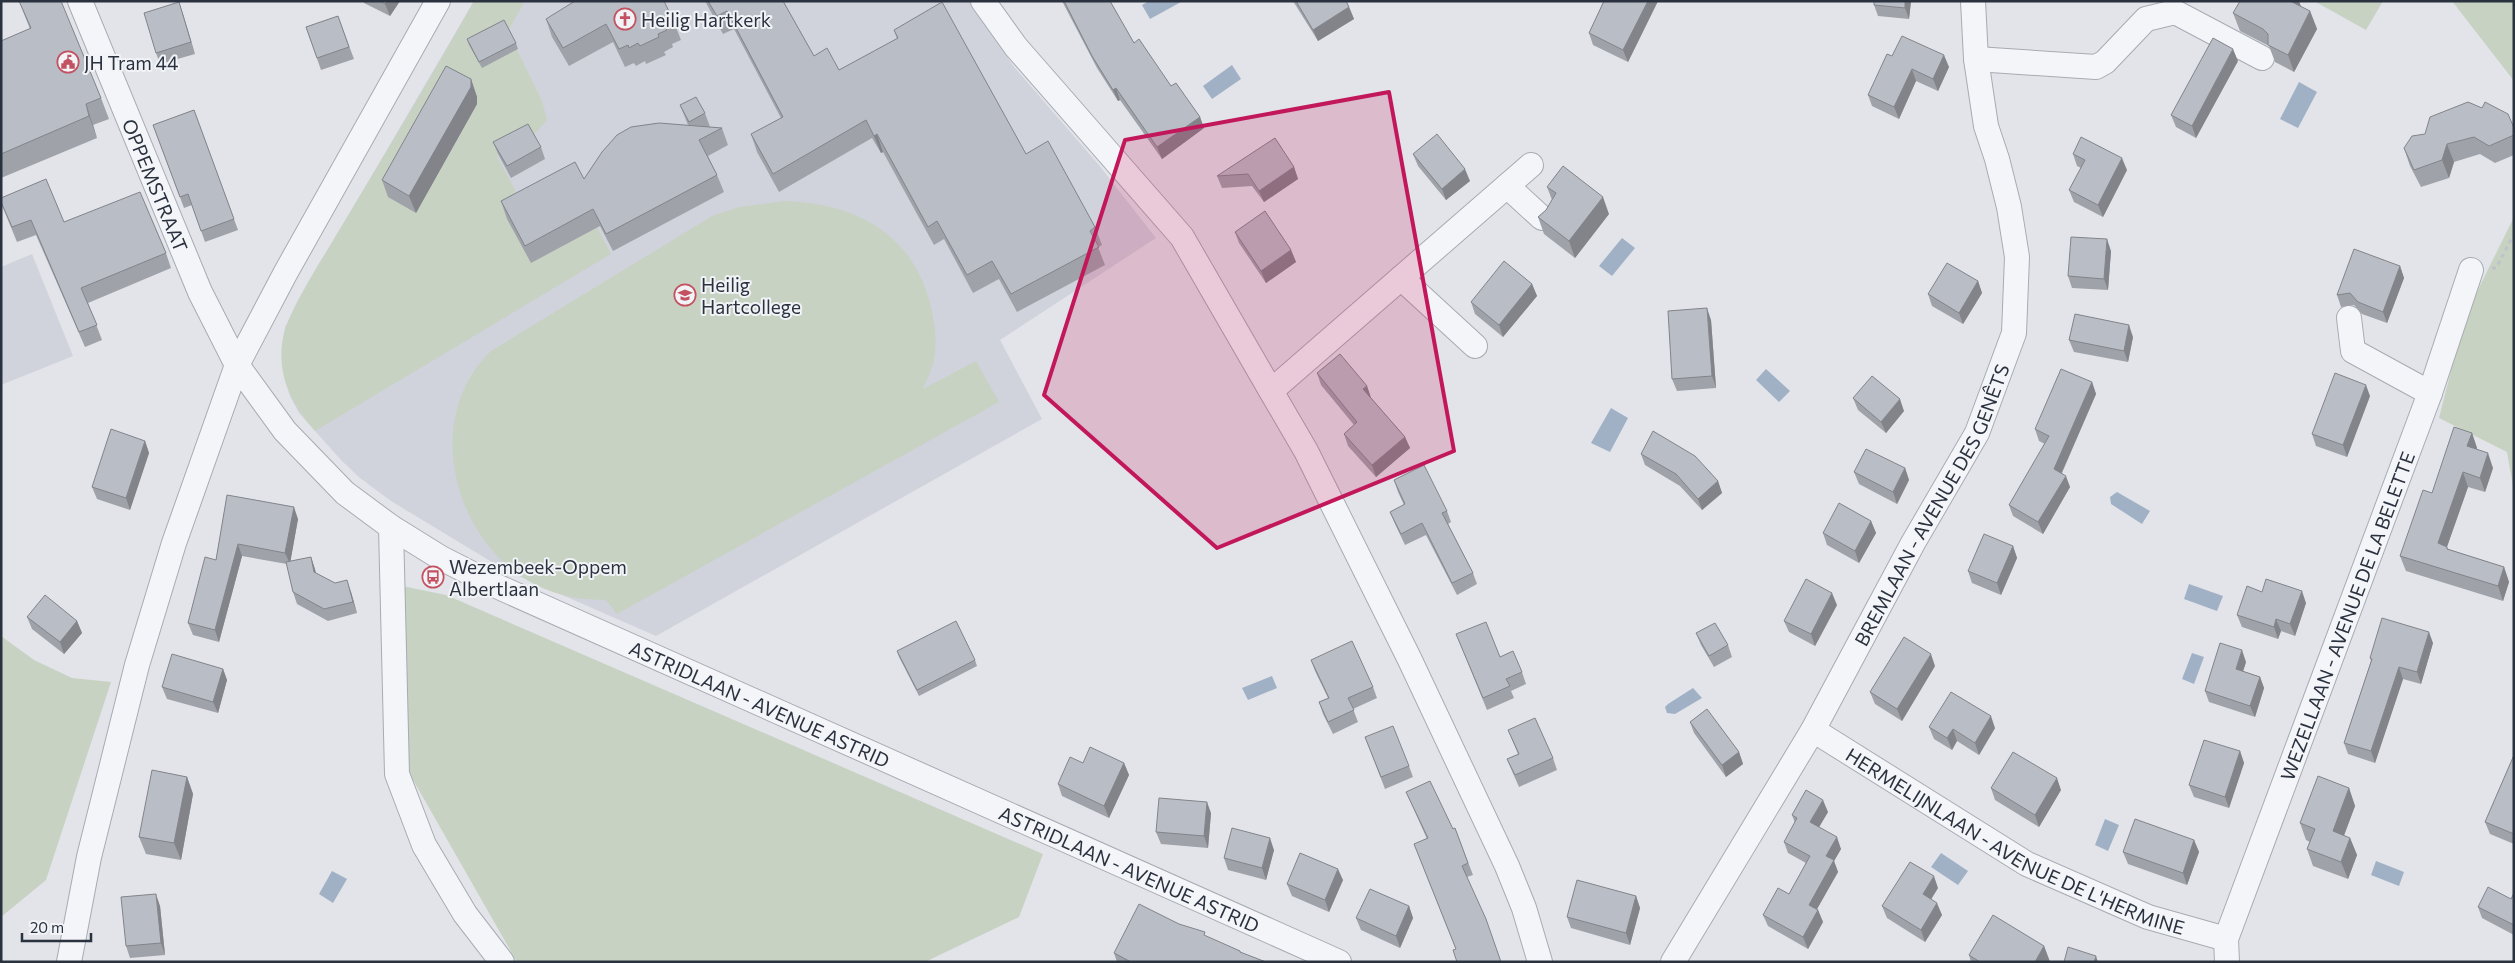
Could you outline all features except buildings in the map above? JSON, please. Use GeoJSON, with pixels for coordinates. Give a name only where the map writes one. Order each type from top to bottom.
{"type":"FeatureCollection","features":[{"type":"Feature","properties":{"kind":"street","name":"OPPEMSTRAAT"},"geometry":{"type":"LineString","coordinates":[[80,1],[200,292],[237,365]]}},
{"type":"Feature","properties":{"kind":"street"},"geometry":{"type":"LineString","coordinates":[[69,962],[89,857],[137,665],[174,543],[237,365],[286,272],[438,1]]}},
{"type":"Feature","properties":{"kind":"street"},"geometry":{"type":"LineString","coordinates":[[983,1],[1016,48],[1182,237],[1306,452],[1442,727],[1521,899],[1540,962]]}},
{"type":"Feature","properties":{"kind":"street","name":"BREMLAAN - AVENUE DES GENÊTS"},"geometry":{"type":"LineString","coordinates":[[1673,962],[1813,730],[1913,543],[1977,433],[2014,333],[2017,257],[2009,207],[1997,159],[1986,126],[1976,60],[1973,1]]}},
{"type":"Feature","properties":{"kind":"street"},"geometry":{"type":"LineString","coordinates":[[1976,60],[2096,67],[2105,62],[2146,19],[2174,12],[2262,58]]}},
{"type":"Feature","properties":{"kind":"street"},"geometry":{"type":"LineString","coordinates":[[1271,391],[1531,165]]}},
{"type":"Feature","properties":{"kind":"street"},"geometry":{"type":"LineString","coordinates":[[1507,186],[1542,218]]}},
{"type":"Feature","properties":{"kind":"street","name":"WEZELLAAN - AVENUE DE LA BELETTE"},"geometry":{"type":"LineString","coordinates":[[2226,950],[2430,393],[2471,270]]}},
{"type":"Feature","properties":{"kind":"street"},"geometry":{"type":"LineString","coordinates":[[1401,278],[1475,346]]}},
{"type":"Feature","properties":{"kind":"street"},"geometry":{"type":"LineString","coordinates":[[2349,318],[2353,351],[2430,393]]}},
{"type":"Feature","properties":{"kind":"street","name":"ASTRIDLAAN - AVENUE ASTRID"},"geometry":{"type":"LineString","coordinates":[[237,365],[285,431],[345,493],[391,527],[441,558],[492,584],[1339,962]]}},
{"type":"Feature","properties":{"kind":"street"},"geometry":{"type":"LineString","coordinates":[[391,527],[397,774],[424,845],[465,914],[502,962]]}},
{"type":"Feature","properties":{"kind":"street","name":"HERMELIJNLAAN - AVENUE DE L'HERMINE"},"geometry":{"type":"LineString","coordinates":[[1813,730],[2027,864],[2226,950]]}},
{"type":"Feature","properties":{"kind":"path"},"geometry":{"type":"LineString","coordinates":[[2471,270],[2496,268],[2514,234]]}},
{"type":"Feature","properties":{"kind":"highlighted area"},"geometry":{"type":"Polygon","coordinates":[[[1389,92],[1454,451],[1217,548],[1044,395],[1125,140],[1389,92]]]}},
{"type":"Feature","properties":{"kind":"shaded area","name":"Heilig Hartcollege"},"geometry":{"type":"Polygon","coordinates":[[[474,1],[971,1],[1014,67],[1098,164],[1156,238],[1000,340],[1042,419],[656,636],[505,570],[391,501],[360,478],[341,460],[299,413],[285,381],[282,356],[285,327],[474,1]]]}},
{"type":"Feature","properties":{"kind":"shaded area"},"geometry":{"type":"Polygon","coordinates":[[[32,254],[73,356],[1,385],[1,267],[32,254]]]}},
{"type":"Feature","properties":{"kind":"green space"},"geometry":{"type":"Polygon","coordinates":[[[474,1],[525,1],[508,31],[542,101],[547,120],[532,137],[497,156],[525,209],[596,225],[611,254],[315,431],[299,411],[284,376],[281,351],[286,327],[305,287],[474,1]]]}},
{"type":"Feature","properties":{"kind":"green space"},"geometry":{"type":"Polygon","coordinates":[[[2314,1],[2383,1],[2366,30],[2314,1]]]}},
{"type":"Feature","properties":{"kind":"green space"},"geometry":{"type":"Polygon","coordinates":[[[2452,1],[2514,1],[2514,81],[2452,1]]]}},
{"type":"Feature","properties":{"kind":"green space"},"geometry":{"type":"Polygon","coordinates":[[[785,201],[811,203],[836,208],[858,216],[878,227],[896,242],[911,260],[923,281],[931,307],[935,335],[935,357],[923,389],[976,361],[999,402],[617,614],[606,600],[561,595],[536,585],[507,566],[484,540],[467,510],[456,477],[453,443],[457,410],[469,379],[491,351],[712,216],[739,207],[785,201]]]}},
{"type":"Feature","properties":{"kind":"green space"},"geometry":{"type":"Polygon","coordinates":[[[2514,217],[2514,492],[2507,452],[2439,418],[2465,316],[2514,217]]]}},
{"type":"Feature","properties":{"kind":"green space"},"geometry":{"type":"Polygon","coordinates":[[[402,586],[446,595],[1043,854],[1019,917],[925,962],[517,962],[408,771],[402,586]]]}},
{"type":"Feature","properties":{"kind":"green space"},"geometry":{"type":"Polygon","coordinates":[[[1,636],[34,660],[72,678],[111,682],[46,880],[1,917],[1,636]]]}},
{"type":"Feature","properties":{"kind":"water"},"geometry":{"type":"Polygon","coordinates":[[[1149,1],[1181,2],[1150,19],[1142,5],[1149,1]]]}},
{"type":"Feature","properties":{"kind":"water"},"geometry":{"type":"Polygon","coordinates":[[[1232,65],[1241,79],[1212,99],[1203,86],[1232,65]]]}},
{"type":"Feature","properties":{"kind":"water"},"geometry":{"type":"Polygon","coordinates":[[[2299,82],[2317,92],[2298,128],[2280,119],[2299,82]]]}},
{"type":"Feature","properties":{"kind":"water"},"geometry":{"type":"Polygon","coordinates":[[[1622,238],[1635,248],[1612,276],[1599,266],[1622,238]]]}},
{"type":"Feature","properties":{"kind":"water"},"geometry":{"type":"Polygon","coordinates":[[[1766,369],[1790,391],[1779,402],[1756,380],[1766,369]]]}},
{"type":"Feature","properties":{"kind":"water"},"geometry":{"type":"Polygon","coordinates":[[[1611,408],[1628,418],[1610,452],[1591,443],[1611,408]]]}},
{"type":"Feature","properties":{"kind":"water"},"geometry":{"type":"Polygon","coordinates":[[[2117,492],[2150,511],[2142,524],[2111,504],[2110,497],[2117,492]]]}},
{"type":"Feature","properties":{"kind":"water"},"geometry":{"type":"Polygon","coordinates":[[[2189,584],[2223,596],[2217,611],[2184,599],[2189,584]]]}},
{"type":"Feature","properties":{"kind":"water"},"geometry":{"type":"Polygon","coordinates":[[[2192,653],[2204,657],[2194,684],[2182,679],[2192,653]]]}},
{"type":"Feature","properties":{"kind":"water"},"geometry":{"type":"Polygon","coordinates":[[[1272,676],[1277,688],[1248,700],[1242,688],[1272,676]]]}},
{"type":"Feature","properties":{"kind":"water"},"geometry":{"type":"Polygon","coordinates":[[[1693,688],[1702,698],[1675,714],[1667,713],[1665,707],[1668,704],[1693,688]]]}},
{"type":"Feature","properties":{"kind":"water"},"geometry":{"type":"Polygon","coordinates":[[[2105,819],[2119,825],[2108,851],[2095,845],[2105,819]]]}},
{"type":"Feature","properties":{"kind":"water"},"geometry":{"type":"Polygon","coordinates":[[[1941,853],[1968,871],[1958,885],[1931,867],[1941,853]]]}},
{"type":"Feature","properties":{"kind":"water"},"geometry":{"type":"Polygon","coordinates":[[[2376,861],[2404,872],[2399,886],[2371,875],[2376,861]]]}},
{"type":"Feature","properties":{"kind":"water"},"geometry":{"type":"Polygon","coordinates":[[[332,871],[347,879],[333,903],[319,894],[332,871]]]}},
{"type":"Feature","properties":{"kind":"place","name":"Heilig Hartkerk"},"geometry":{"type":"Point","coordinates":[625,19]}},
{"type":"Feature","properties":{"kind":"place","name":"JH Tram 44"},"geometry":{"type":"Point","coordinates":[68,62]}},
{"type":"Feature","properties":{"kind":"place","name":"Heilig Hartcollege"},"geometry":{"type":"Point","coordinates":[685,295]}},
{"type":"Feature","properties":{"kind":"place","name":"Wezembeek-Oppem Albertlaan"},"geometry":{"type":"Point","coordinates":[433,577]}}]}
